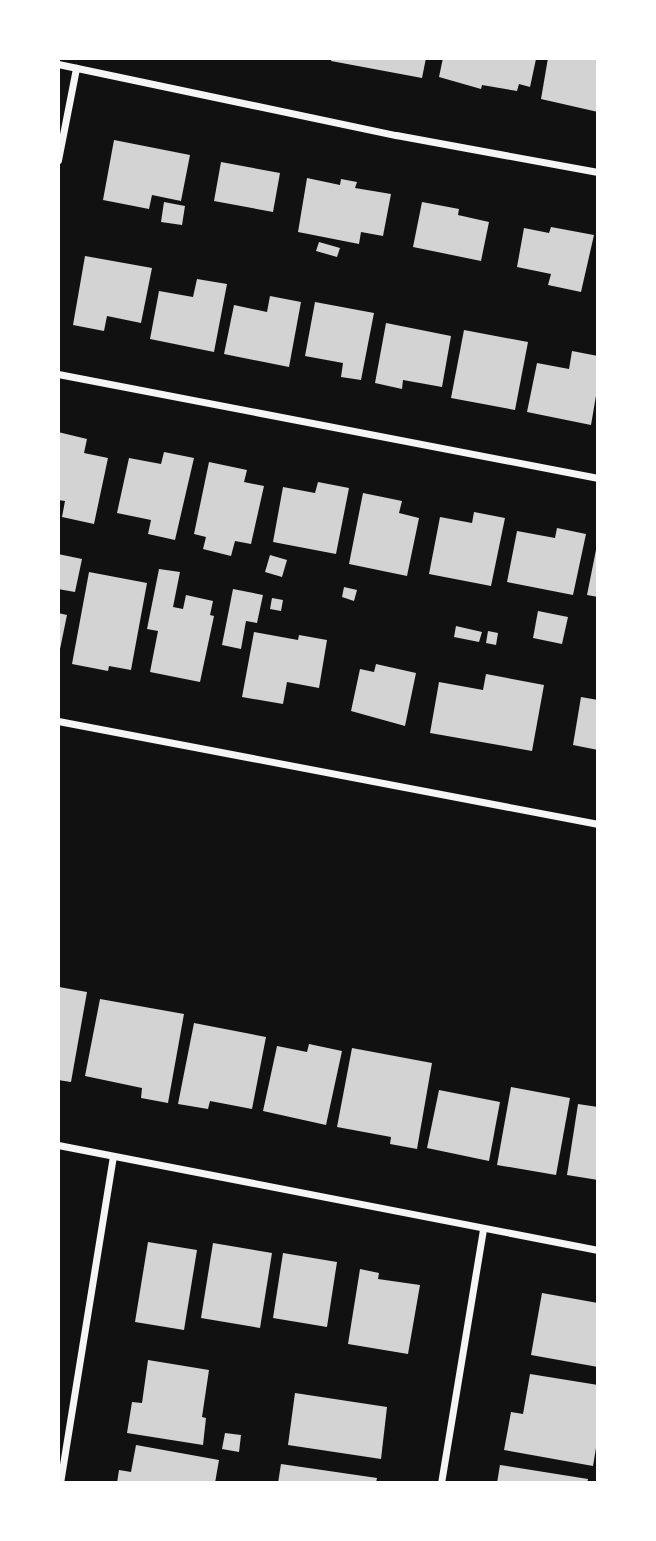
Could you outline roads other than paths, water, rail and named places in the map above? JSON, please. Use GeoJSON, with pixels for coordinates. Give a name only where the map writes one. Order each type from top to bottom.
{"type":"FeatureCollection","features":[{"type":"Feature","properties":{"kind":"street"},"geometry":{"type":"LineString","coordinates":[[58,64],[396,135],[598,172]]}},
{"type":"Feature","properties":{"kind":"street"},"geometry":{"type":"LineString","coordinates":[[58,160],[76,68]]}},
{"type":"Feature","properties":{"kind":"street"},"geometry":{"type":"LineString","coordinates":[[58,374],[598,478]]}},
{"type":"Feature","properties":{"kind":"street"},"geometry":{"type":"LineString","coordinates":[[58,721],[598,824]]}},
{"type":"Feature","properties":{"kind":"street"},"geometry":{"type":"LineString","coordinates":[[58,1145],[598,1250]]}},
{"type":"Feature","properties":{"kind":"street"},"geometry":{"type":"LineString","coordinates":[[60,1483],[113,1156]]}},
{"type":"Feature","properties":{"kind":"street"},"geometry":{"type":"LineString","coordinates":[[441,1483],[483,1228]]}}]}
